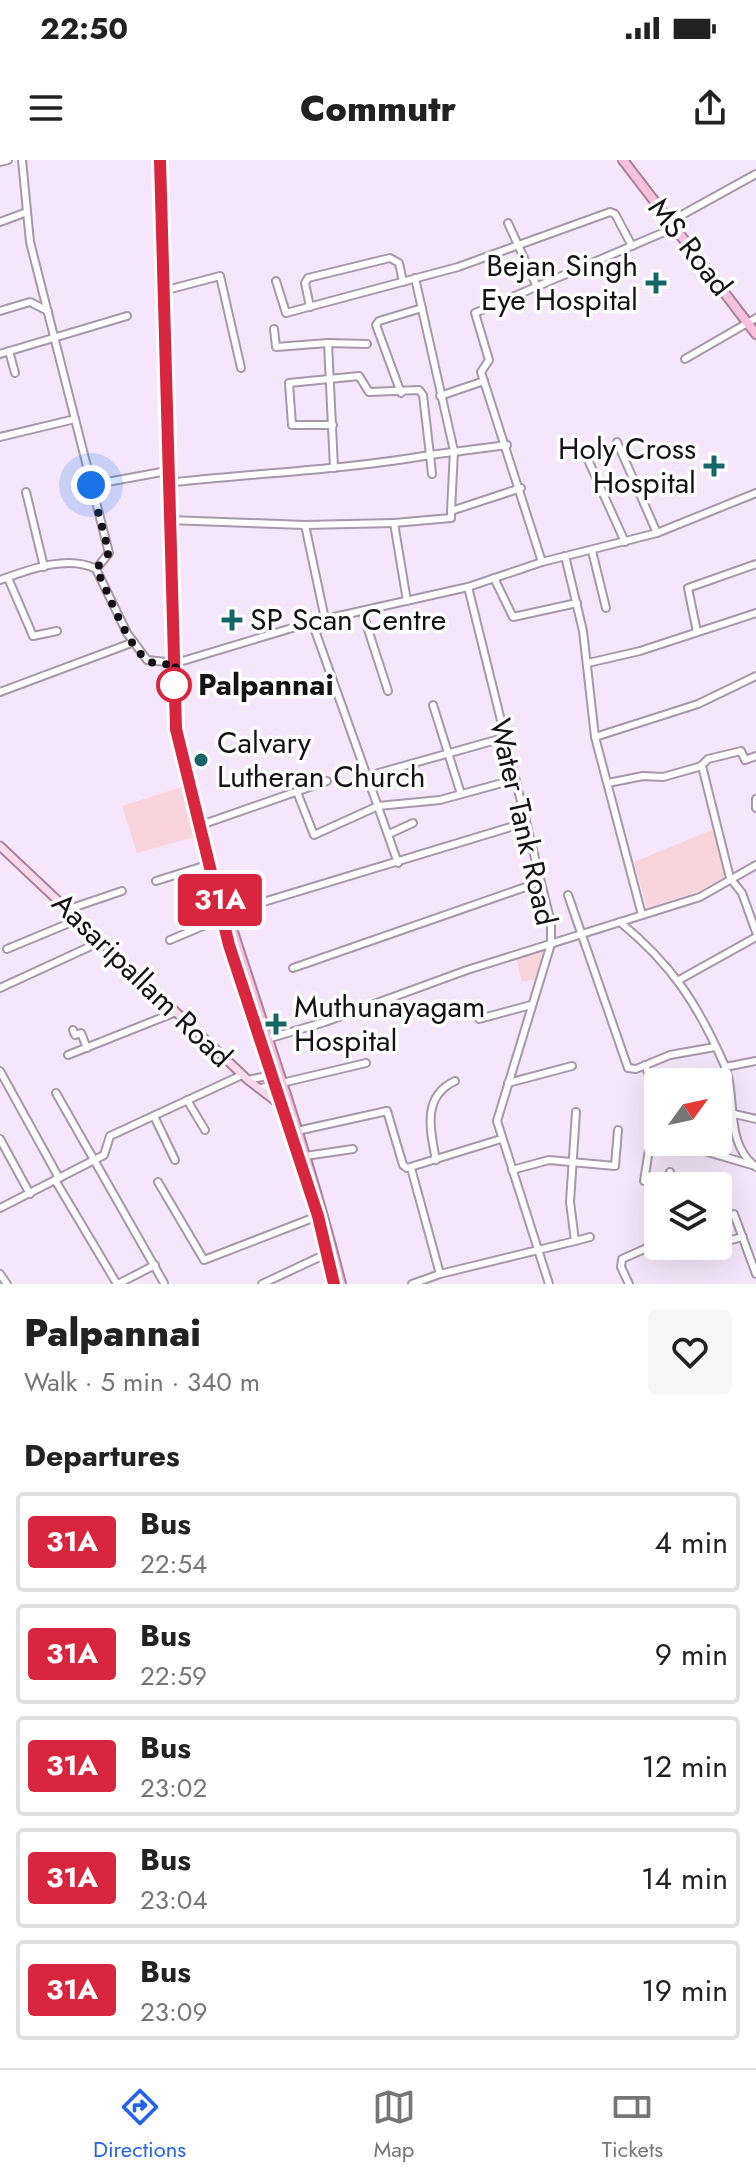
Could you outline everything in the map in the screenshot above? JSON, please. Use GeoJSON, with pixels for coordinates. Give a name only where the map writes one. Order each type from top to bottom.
{"type":"FeatureCollection","features":[{"type":"Feature","properties":{"kind":"highway"},"geometry":{"type":"LineString","coordinates":[[160,160],[176,729],[198,826],[224,915],[341,1284]]}},
{"type":"Feature","properties":{"kind":"highway","name":"MS Road"},"geometry":{"type":"LineString","coordinates":[[623,160],[752,320],[756,334]]}},
{"type":"Feature","properties":{"kind":"highway"},"geometry":{"type":"LineString","coordinates":[[224,915],[266,1040],[274,1075]]}},
{"type":"Feature","properties":{"kind":"highway"},"geometry":{"type":"LineString","coordinates":[[285,1105],[305,1156],[334,1284]]}},
{"type":"Feature","properties":{"kind":"main road","name":"Aasaripallam Road"},"geometry":{"type":"LineString","coordinates":[[0,846],[245,1078],[285,1105]]}},
{"type":"Feature","properties":{"kind":"street"},"geometry":{"type":"LineString","coordinates":[[0,162],[8,160]]}},
{"type":"Feature","properties":{"kind":"street"},"geometry":{"type":"LineString","coordinates":[[22,160],[30,242],[109,553],[96,569]]}},
{"type":"Feature","properties":{"kind":"street"},"geometry":{"type":"LineString","coordinates":[[542,562],[521,488],[484,381],[482,370],[489,360],[475,313],[538,289],[632,246],[755,176]]}},
{"type":"Feature","properties":{"kind":"street"},"geometry":{"type":"LineString","coordinates":[[0,222],[27,212]]}},
{"type":"Feature","properties":{"kind":"street"},"geometry":{"type":"LineString","coordinates":[[276,281],[285,313],[518,247],[610,212],[615,214],[632,246]]}},
{"type":"Feature","properties":{"kind":"street"},"geometry":{"type":"LineString","coordinates":[[508,223],[538,289]]}},
{"type":"Feature","properties":{"kind":"street"},"geometry":{"type":"LineString","coordinates":[[310,307],[305,283],[308,278],[390,258],[399,263],[403,282]]}},
{"type":"Feature","properties":{"kind":"street"},"geometry":{"type":"LineString","coordinates":[[163,291],[220,276],[241,368]]}},
{"type":"Feature","properties":{"kind":"street"},"geometry":{"type":"LineString","coordinates":[[169,520],[305,525],[451,518],[454,451],[415,278]]}},
{"type":"Feature","properties":{"kind":"street"},"geometry":{"type":"LineString","coordinates":[[0,311],[30,302],[48,311]]}},
{"type":"Feature","properties":{"kind":"street"},"geometry":{"type":"LineString","coordinates":[[401,393],[376,325],[379,321],[422,308]]}},
{"type":"Feature","properties":{"kind":"street"},"geometry":{"type":"LineString","coordinates":[[0,354],[127,316]]}},
{"type":"Feature","properties":{"kind":"street"},"geometry":{"type":"LineString","coordinates":[[685,359],[752,320]]}},
{"type":"Feature","properties":{"kind":"street"},"geometry":{"type":"LineString","coordinates":[[274,329],[276,347],[367,344]]}},
{"type":"Feature","properties":{"kind":"street"},"geometry":{"type":"LineString","coordinates":[[328,343],[334,468]]}},
{"type":"Feature","properties":{"kind":"street"},"geometry":{"type":"LineString","coordinates":[[9,351],[15,373]]}},
{"type":"Feature","properties":{"kind":"street"},"geometry":{"type":"LineString","coordinates":[[333,425],[295,427],[290,421],[289,383],[359,376],[369,392],[419,390],[422,393],[432,474]]}},
{"type":"Feature","properties":{"kind":"street"},"geometry":{"type":"LineString","coordinates":[[440,396],[484,381]]}},
{"type":"Feature","properties":{"kind":"street"},"geometry":{"type":"LineString","coordinates":[[0,437],[75,419]]}},
{"type":"Feature","properties":{"kind":"street"},"geometry":{"type":"LineString","coordinates":[[617,442],[657,533]]}},
{"type":"Feature","properties":{"kind":"street"},"geometry":{"type":"LineString","coordinates":[[168,483],[334,468],[507,445]]}},
{"type":"Feature","properties":{"kind":"street"},"geometry":{"type":"LineString","coordinates":[[588,460],[625,542]]}},
{"type":"Feature","properties":{"kind":"street"},"geometry":{"type":"LineString","coordinates":[[91,485],[167,471]]}},
{"type":"Feature","properties":{"kind":"street"},"geometry":{"type":"LineString","coordinates":[[451,511],[521,488]]}},
{"type":"Feature","properties":{"kind":"street"},"geometry":{"type":"LineString","coordinates":[[26,492],[44,567]]}},
{"type":"Feature","properties":{"kind":"street"},"geometry":{"type":"LineString","coordinates":[[57,631],[33,636],[4,579],[75,562],[96,569],[134,642],[147,660],[176,663],[312,622],[468,587],[542,562],[657,533],[756,493]]}},
{"type":"Feature","properties":{"kind":"street"},"geometry":{"type":"LineString","coordinates":[[394,523],[407,601]]}},
{"type":"Feature","properties":{"kind":"street"},"geometry":{"type":"LineString","coordinates":[[305,525],[325,619]]}},
{"type":"Feature","properties":{"kind":"street"},"geometry":{"type":"LineString","coordinates":[[592,551],[606,608]]}},
{"type":"Feature","properties":{"kind":"street"},"geometry":{"type":"LineString","coordinates":[[565,556],[588,663],[595,737],[642,915]]}},
{"type":"Feature","properties":{"kind":"street"},"geometry":{"type":"LineString","coordinates":[[697,632],[688,588],[756,564]]}},
{"type":"Feature","properties":{"kind":"street"},"geometry":{"type":"LineString","coordinates":[[494,578],[513,617],[577,603]]}},
{"type":"Feature","properties":{"kind":"street","name":"Water Tank Road"},"geometry":{"type":"LineString","coordinates":[[468,587],[513,780],[551,923],[551,944],[497,1121],[549,1284]]}},
{"type":"Feature","properties":{"kind":"street"},"geometry":{"type":"LineString","coordinates":[[362,611],[388,691]]}},
{"type":"Feature","properties":{"kind":"street"},"geometry":{"type":"LineString","coordinates":[[588,663],[640,651],[756,613]]}},
{"type":"Feature","properties":{"kind":"street"},"geometry":{"type":"LineString","coordinates":[[312,622],[398,863]]}},
{"type":"Feature","properties":{"kind":"street"},"geometry":{"type":"LineString","coordinates":[[0,692],[134,642]]}},
{"type":"Feature","properties":{"kind":"street"},"geometry":{"type":"LineString","coordinates":[[595,737],[670,715],[756,677]]}},
{"type":"Feature","properties":{"kind":"street"},"geometry":{"type":"LineString","coordinates":[[433,705],[461,794]]}},
{"type":"Feature","properties":{"kind":"street"},"geometry":{"type":"LineString","coordinates":[[368,776],[503,738]]}},
{"type":"Feature","properties":{"kind":"street"},"geometry":{"type":"LineString","coordinates":[[608,783],[643,776],[663,777],[701,766],[708,759],[742,751],[744,759],[756,756]]}},
{"type":"Feature","properties":{"kind":"street"},"geometry":{"type":"LineString","coordinates":[[679,980],[756,935],[742,893],[730,878],[701,766]]}},
{"type":"Feature","properties":{"kind":"street"},"geometry":{"type":"LineString","coordinates":[[297,792],[314,835],[378,806],[461,794],[513,780]]}},
{"type":"Feature","properties":{"kind":"street"},"geometry":{"type":"LineString","coordinates":[[198,826],[327,781]]}},
{"type":"Feature","properties":{"kind":"street"},"geometry":{"type":"LineString","coordinates":[[756,799],[756,808]]}},
{"type":"Feature","properties":{"kind":"street"},"geometry":{"type":"LineString","coordinates":[[389,834],[413,823]]}},
{"type":"Feature","properties":{"kind":"street"},"geometry":{"type":"LineString","coordinates":[[170,940],[224,915],[524,823]]}},
{"type":"Feature","properties":{"kind":"street"},"geometry":{"type":"LineString","coordinates":[[156,881],[210,864]]}},
{"type":"Feature","properties":{"kind":"street"},"geometry":{"type":"LineString","coordinates":[[266,1040],[700,897],[756,865]]}},
{"type":"Feature","properties":{"kind":"street"},"geometry":{"type":"LineString","coordinates":[[293,968],[449,911],[540,882]]}},
{"type":"Feature","properties":{"kind":"street"},"geometry":{"type":"LineString","coordinates":[[69,909],[122,891]]}},
{"type":"Feature","properties":{"kind":"street"},"geometry":{"type":"LineString","coordinates":[[568,895],[579,935],[626,1066],[633,1070],[670,1055],[715,1047]]}},
{"type":"Feature","properties":{"kind":"street"},"geometry":{"type":"LineString","coordinates":[[7,949],[79,919]]}},
{"type":"Feature","properties":{"kind":"street"},"geometry":{"type":"LineString","coordinates":[[620,922],[651,947],[679,980],[704,1019],[725,1067],[756,1061]]}},
{"type":"Feature","properties":{"kind":"street"},"geometry":{"type":"LineString","coordinates":[[0,988],[103,941]]}},
{"type":"Feature","properties":{"kind":"street"},"geometry":{"type":"LineString","coordinates":[[479,1019],[531,1005]]}},
{"type":"Feature","properties":{"kind":"street"},"geometry":{"type":"LineString","coordinates":[[68,1055],[176,1012]]}},
{"type":"Feature","properties":{"kind":"street"},"geometry":{"type":"LineString","coordinates":[[73,1030],[75,1035],[81,1033],[87,1048]]}},
{"type":"Feature","properties":{"kind":"street"},"geometry":{"type":"LineString","coordinates":[[261,1088],[366,1063]]}},
{"type":"Feature","properties":{"kind":"street"},"geometry":{"type":"LineString","coordinates":[[508,1083],[572,1066]]}},
{"type":"Feature","properties":{"kind":"street"},"geometry":{"type":"LineString","coordinates":[[0,1071],[117,1284],[155,1265]]}},
{"type":"Feature","properties":{"kind":"street"},"geometry":{"type":"LineString","coordinates":[[0,1208],[106,1154],[110,1136],[187,1100],[245,1078],[274,1075]]}},
{"type":"Feature","properties":{"kind":"street"},"geometry":{"type":"LineString","coordinates":[[436,1160],[431,1106],[442,1087],[455,1081]]}},
{"type":"Feature","properties":{"kind":"street"},"geometry":{"type":"LineString","coordinates":[[56,1093],[164,1283]]}},
{"type":"Feature","properties":{"kind":"street"},"geometry":{"type":"LineString","coordinates":[[187,1100],[205,1130]]}},
{"type":"Feature","properties":{"kind":"street"},"geometry":{"type":"LineString","coordinates":[[297,1131],[387,1111],[403,1165],[411,1168],[501,1139]]}},
{"type":"Feature","properties":{"kind":"street"},"geometry":{"type":"LineString","coordinates":[[575,1241],[570,1202],[576,1112]]}},
{"type":"Feature","properties":{"kind":"street"},"geometry":{"type":"LineString","coordinates":[[732,1113],[756,1119]]}},
{"type":"Feature","properties":{"kind":"street"},"geometry":{"type":"LineString","coordinates":[[154,1116],[175,1160]]}},
{"type":"Feature","properties":{"kind":"street"},"geometry":{"type":"LineString","coordinates":[[732,1120],[738,1140],[754,1166]]}},
{"type":"Feature","properties":{"kind":"street"},"geometry":{"type":"LineString","coordinates":[[512,1170],[549,1160],[615,1166],[618,1130]]}},
{"type":"Feature","properties":{"kind":"street"},"geometry":{"type":"LineString","coordinates":[[0,1139],[30,1194]]}},
{"type":"Feature","properties":{"kind":"street"},"geometry":{"type":"LineString","coordinates":[[305,1156],[353,1149]]}},
{"type":"Feature","properties":{"kind":"street"},"geometry":{"type":"LineString","coordinates":[[721,1156],[754,1166]]}},
{"type":"Feature","properties":{"kind":"street"},"geometry":{"type":"LineString","coordinates":[[411,1168],[446,1284]]}},
{"type":"Feature","properties":{"kind":"street"},"geometry":{"type":"LineString","coordinates":[[158,1182],[204,1260],[318,1216]]}},
{"type":"Feature","properties":{"kind":"street"},"geometry":{"type":"LineString","coordinates":[[734,1214],[756,1274]]}},
{"type":"Feature","properties":{"kind":"street"},"geometry":{"type":"LineString","coordinates":[[412,1284],[590,1237]]}},
{"type":"Feature","properties":{"kind":"street"},"geometry":{"type":"LineString","coordinates":[[732,1240],[743,1237]]}},
{"type":"Feature","properties":{"kind":"street"},"geometry":{"type":"LineString","coordinates":[[629,1284],[621,1267],[622,1259],[644,1249]]}},
{"type":"Feature","properties":{"kind":"street"},"geometry":{"type":"LineString","coordinates":[[262,1284],[326,1254]]}},
{"type":"Feature","properties":{"kind":"street"},"geometry":{"type":"LineString","coordinates":[[0,1274],[7,1284]]}},
{"type":"Feature","properties":{"kind":"shaded area"},"geometry":{"type":"Polygon","coordinates":[[[184,786],[198,836],[137,853],[122,806],[184,786]]]}},
{"type":"Feature","properties":{"kind":"shaded area"},"geometry":{"type":"Polygon","coordinates":[[[714,829],[725,877],[699,891],[647,908],[634,862],[714,829]]]}},
{"type":"Feature","properties":{"kind":"shaded area"},"geometry":{"type":"Polygon","coordinates":[[[549,945],[537,979],[522,982],[516,956],[549,945]]]}},
{"type":"Feature","properties":{"kind":"bus line","name":"31A"},"geometry":{"type":"LineString","coordinates":[[160,160],[176,729],[198,826],[219,894],[229,945],[318,1216],[334,1284]]}},
{"type":"Feature","properties":{"kind":"place","name":"Bejan Singh Eye Hospital"},"geometry":{"type":"Point","coordinates":[656,283]}},
{"type":"Feature","properties":{"kind":"place","name":"Holy Cross Hospital"},"geometry":{"type":"Point","coordinates":[714,466]}},
{"type":"Feature","properties":{"kind":"place","name":"SP Scan Centre"},"geometry":{"type":"Point","coordinates":[232,620]}},
{"type":"Feature","properties":{"kind":"place","name":"Palpannai"},"geometry":{"type":"Point","coordinates":[174,685]}},
{"type":"Feature","properties":{"kind":"place","name":"Calvary Lutheran Church"},"geometry":{"type":"Point","coordinates":[201,760]}},
{"type":"Feature","properties":{"kind":"place","name":"Muthunayagam Hospital"},"geometry":{"type":"Point","coordinates":[276,1024]}},
{"type":"Feature","properties":{"kind":"route"},"geometry":{"type":"LineString","coordinates":[[91,485],[109,553],[96,569],[127,633],[141,653],[156,664],[176,663],[174,685]]}}]}
